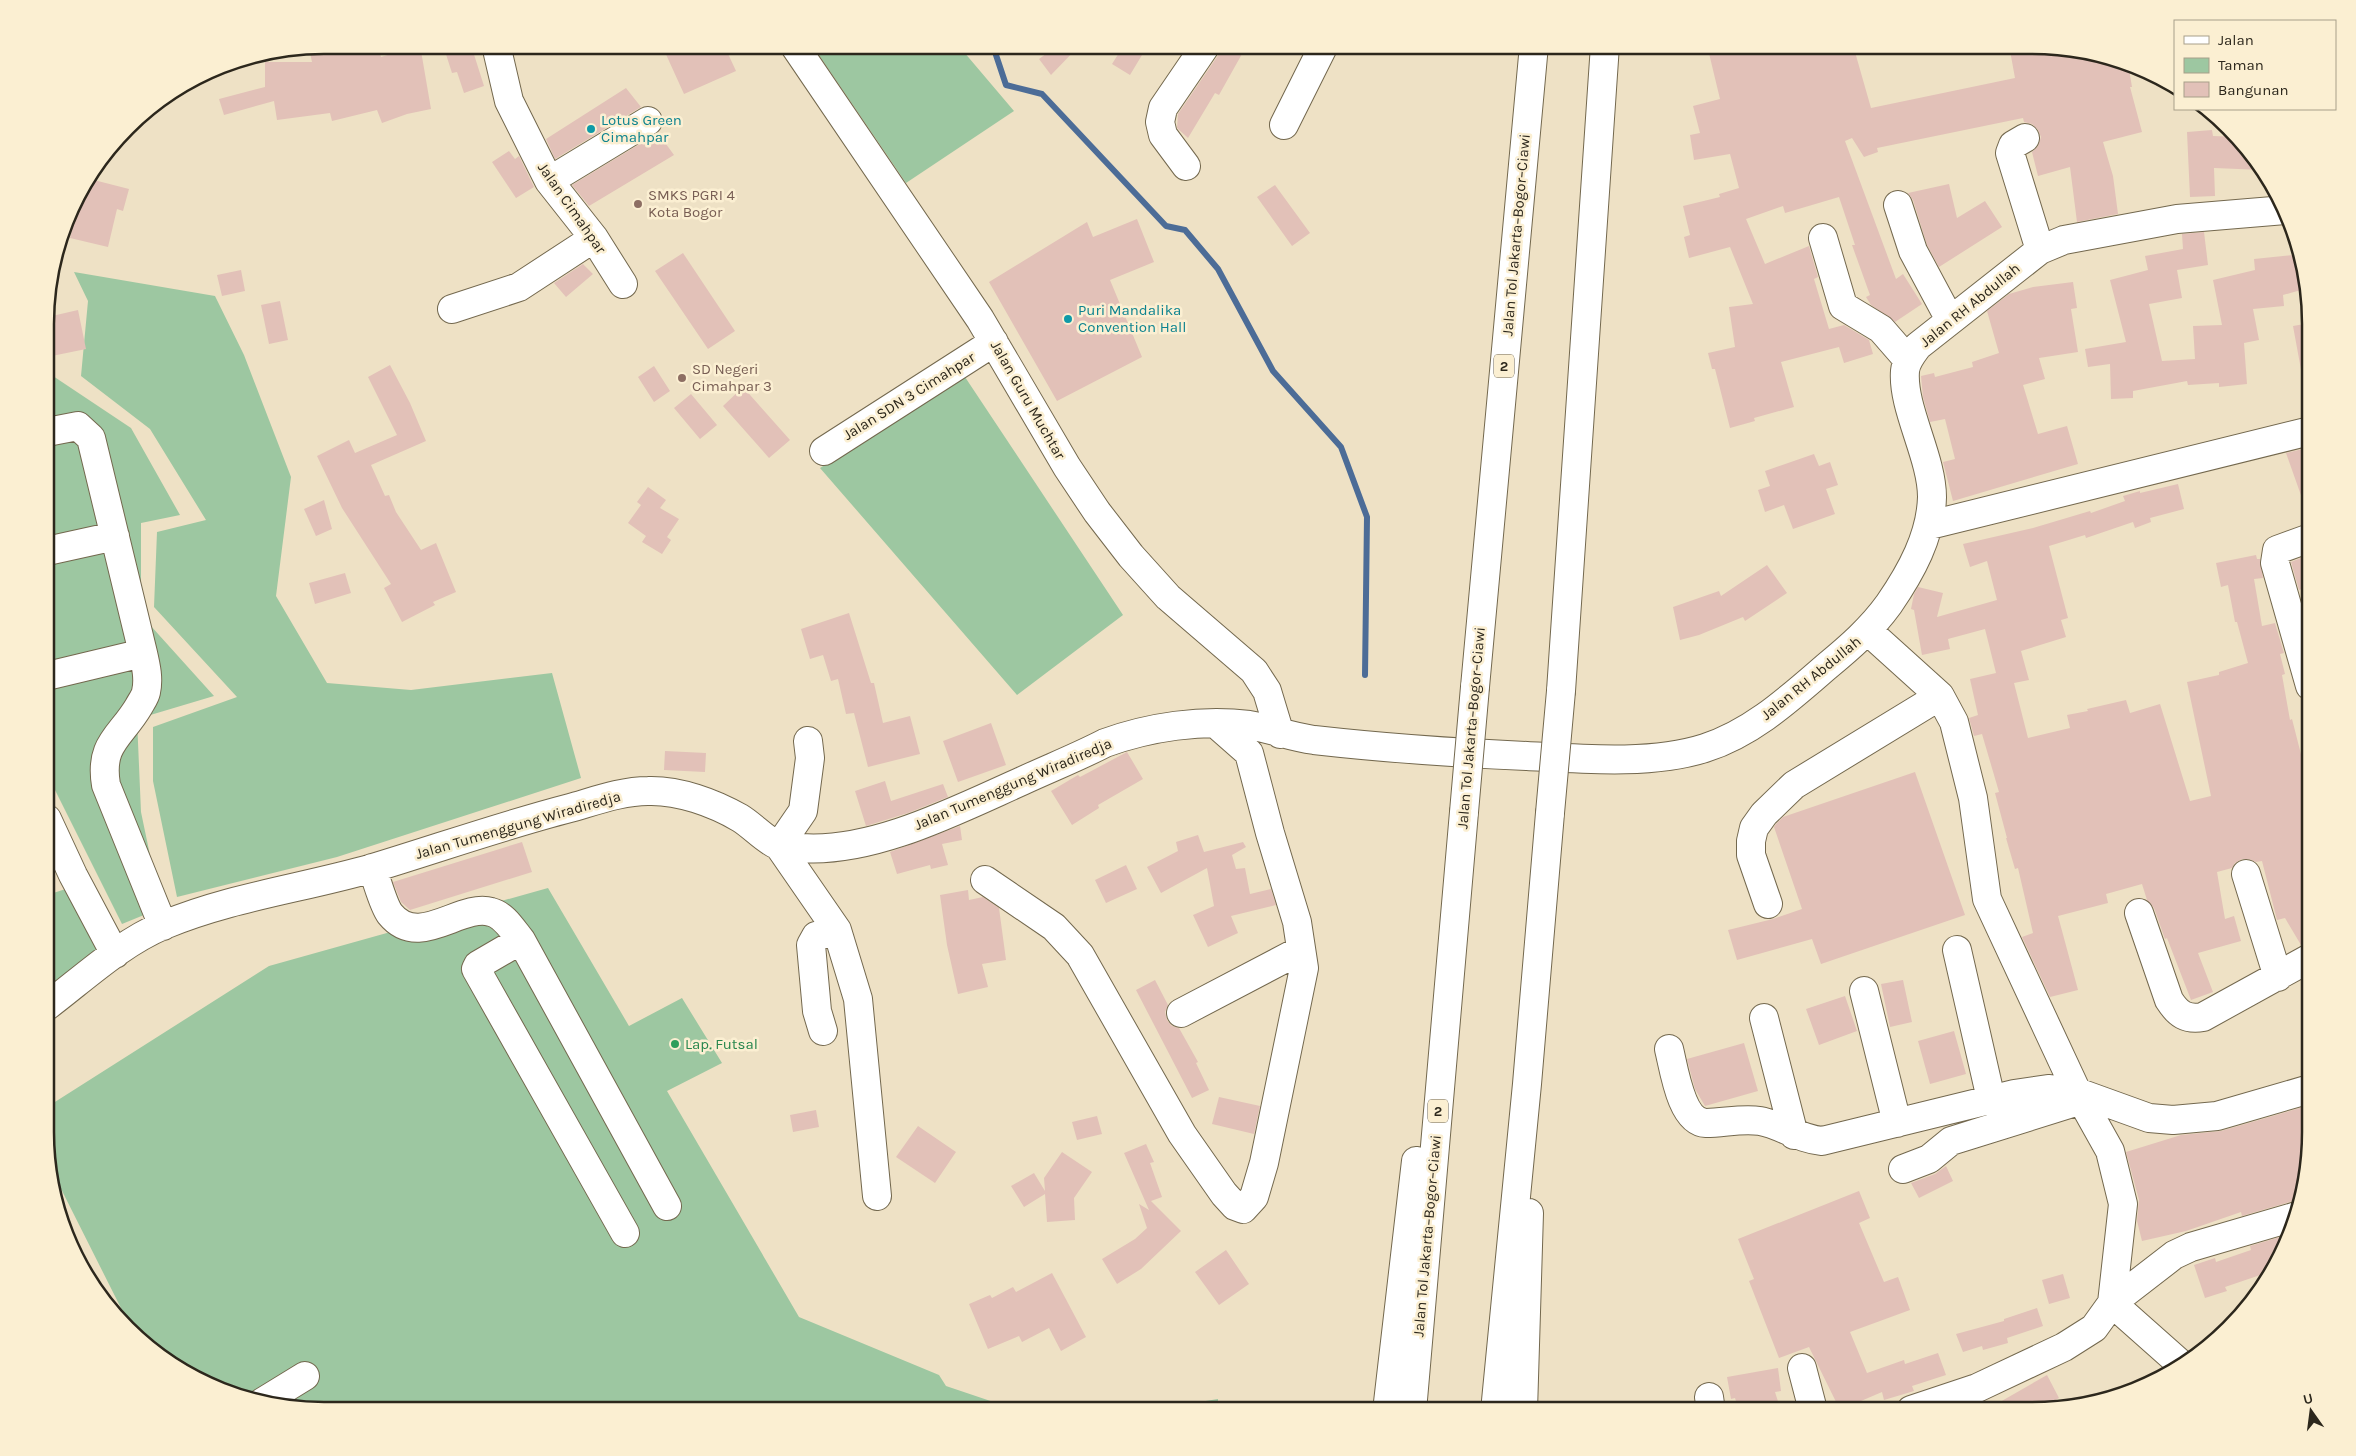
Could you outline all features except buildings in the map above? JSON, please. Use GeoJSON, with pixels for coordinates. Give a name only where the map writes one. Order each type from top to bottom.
{"type":"FeatureCollection","features":[{"type":"Feature","properties":{"kind":"main road","name":"Jalan Cimahpar"},"geometry":{"type":"LineString","coordinates":[[498,54],[508,101],[550,181],[594,238],[623,284]]}},
{"type":"Feature","properties":{"kind":"main road","name":"Jalan Guru Muchtar"},"geometry":{"type":"LineString","coordinates":[[800,54],[901,200],[994,342],[1067,467],[1097,512],[1131,556],[1168,597],[1254,671],[1267,691],[1280,734]]}},
{"type":"Feature","properties":{"kind":"main road"},"geometry":{"type":"LineString","coordinates":[[1186,166],[1163,135],[1160,122],[1163,108],[1200,54]]}},
{"type":"Feature","properties":{"kind":"main road"},"geometry":{"type":"LineString","coordinates":[[1284,125],[1320,54]]}},
{"type":"Feature","properties":{"kind":"main road","name":"Jalan Tol Jakarta–Bogor–Ciawi"},"geometry":{"type":"LineString","coordinates":[[1413,1402],[1449,974],[1533,54]]}},
{"type":"Feature","properties":{"kind":"main road"},"geometry":{"type":"LineString","coordinates":[[1496,1402],[1527,1084],[1561,691],[1604,54]]}},
{"type":"Feature","properties":{"kind":"main road"},"geometry":{"type":"LineString","coordinates":[[550,181],[648,121]]}},
{"type":"Feature","properties":{"kind":"main road"},"geometry":{"type":"LineString","coordinates":[[2025,138],[2013,145],[2010,153],[2040,250]]}},
{"type":"Feature","properties":{"kind":"main road"},"geometry":{"type":"LineString","coordinates":[[1898,205],[1913,251],[1950,320]]}},
{"type":"Feature","properties":{"kind":"main road","name":"Jalan RH Abdullah"},"geometry":{"type":"LineString","coordinates":[[1586,759],[1607,760],[1680,754],[1728,740],[1771,713],[1868,631],[1906,578],[1930,525],[1932,494],[1908,393],[1905,372],[1908,360],[1918,346],[1950,320],[2040,250],[2064,240],[2177,218],[2277,211]]}},
{"type":"Feature","properties":{"kind":"main road"},"geometry":{"type":"LineString","coordinates":[[452,309],[518,287],[594,238]]}},
{"type":"Feature","properties":{"kind":"main road"},"geometry":{"type":"LineString","coordinates":[[1823,238],[1843,306],[1881,329],[1908,360]]}},
{"type":"Feature","properties":{"kind":"main road","name":"Jalan SDN 3 Cimahpar"},"geometry":{"type":"LineString","coordinates":[[824,451],[994,342]]}},
{"type":"Feature","properties":{"kind":"main road"},"geometry":{"type":"LineString","coordinates":[[54,431],[78,426],[91,438],[148,672],[146,694],[134,714],[110,744],[103,769],[106,785],[163,926]]}},
{"type":"Feature","properties":{"kind":"main road"},"geometry":{"type":"LineString","coordinates":[[1930,525],[2302,433]]}},
{"type":"Feature","properties":{"kind":"main road"},"geometry":{"type":"LineString","coordinates":[[54,549],[115,536]]}},
{"type":"Feature","properties":{"kind":"main road"},"geometry":{"type":"LineString","coordinates":[[2302,541],[2277,550],[2275,557],[2302,657]]}},
{"type":"Feature","properties":{"kind":"main road"},"geometry":{"type":"LineString","coordinates":[[1868,631],[1940,696],[1954,722],[1973,798],[1987,899],[2080,1096],[2110,1151],[2123,1204],[2112,1303]]}},
{"type":"Feature","properties":{"kind":"main road"},"geometry":{"type":"LineString","coordinates":[[54,674],[143,653]]}},
{"type":"Feature","properties":{"kind":"main road"},"geometry":{"type":"LineString","coordinates":[[1768,904],[1751,855],[1750,841],[1754,828],[1764,814],[1794,785],[1940,696]]}},
{"type":"Feature","properties":{"kind":"main road"},"geometry":{"type":"LineString","coordinates":[[985,880],[1054,928],[1080,955],[1182,1134],[1224,1194],[1236,1206],[1243,1209],[1254,1197],[1266,1153],[1304,968],[1297,922],[1270,833],[1249,753],[1216,724]]}},
{"type":"Feature","properties":{"kind":"main road","name":"Jalan Tumenggung Wiradiredja"},"geometry":{"type":"LineString","coordinates":[[54,1001],[115,954],[163,926],[224,904],[317,884],[547,814],[613,796],[646,790],[687,796],[721,809],[740,818],[779,846],[812,849],[874,840],[905,831],[974,803],[1125,736],[1176,726],[1216,724],[1249,726],[1312,740],[1467,753],[1586,759]]}},
{"type":"Feature","properties":{"kind":"main road"},"geometry":{"type":"LineString","coordinates":[[808,740],[810,758],[808,786],[803,811],[779,846],[837,930],[858,999],[877,1196]]}},
{"type":"Feature","properties":{"kind":"main road"},"geometry":{"type":"LineString","coordinates":[[54,834],[73,875],[115,954]]}},
{"type":"Feature","properties":{"kind":"main road"},"geometry":{"type":"LineString","coordinates":[[372,868],[389,914],[399,922],[412,928],[429,926],[481,910],[491,912],[502,918],[521,940],[667,1206]]}},
{"type":"Feature","properties":{"kind":"main road"},"geometry":{"type":"LineString","coordinates":[[2246,874],[2278,977]]}},
{"type":"Feature","properties":{"kind":"main road"},"geometry":{"type":"LineString","coordinates":[[2139,913],[2169,1000],[2176,1012],[2183,1016],[2203,1017],[2302,963]]}},
{"type":"Feature","properties":{"kind":"main road"},"geometry":{"type":"LineString","coordinates":[[823,1031],[817,1011],[811,945],[816,936],[837,930]]}},
{"type":"Feature","properties":{"kind":"main road"},"geometry":{"type":"LineString","coordinates":[[521,940],[478,965],[476,969],[625,1233]]}},
{"type":"Feature","properties":{"kind":"main road"},"geometry":{"type":"LineString","coordinates":[[1182,1013],[1301,950]]}},
{"type":"Feature","properties":{"kind":"main road"},"geometry":{"type":"LineString","coordinates":[[1957,950],[1991,1099]]}},
{"type":"Feature","properties":{"kind":"main road"},"geometry":{"type":"LineString","coordinates":[[1388,1402],[1410,1202],[1425,1093],[1449,974]]}},
{"type":"Feature","properties":{"kind":"main road"},"geometry":{"type":"LineString","coordinates":[[1864,991],[1897,1123]]}},
{"type":"Feature","properties":{"kind":"main road"},"geometry":{"type":"LineString","coordinates":[[1764,1018],[1794,1135]]}},
{"type":"Feature","properties":{"kind":"main road"},"geometry":{"type":"LineString","coordinates":[[1669,1049],[1687,1112],[1696,1121],[1705,1123],[1747,1120],[1763,1122],[1777,1126],[1794,1135],[1822,1141],[1991,1099],[2048,1089],[2080,1096],[2149,1118],[2173,1120],[2217,1116],[2302,1091]]}},
{"type":"Feature","properties":{"kind":"main road"},"geometry":{"type":"LineString","coordinates":[[1523,1402],[1530,1242],[1527,1084]]}},
{"type":"Feature","properties":{"kind":"main road"},"geometry":{"type":"LineString","coordinates":[[1903,1169],[1929,1159],[1951,1140],[2080,1096]]}},
{"type":"Feature","properties":{"kind":"main road"},"geometry":{"type":"LineString","coordinates":[[1936,1402],[1977,1388],[2064,1347],[2094,1328],[2112,1303],[2174,1255],[2191,1247],[2288,1219]]}},
{"type":"Feature","properties":{"kind":"main road"},"geometry":{"type":"LineString","coordinates":[[2112,1303],[2177,1360]]}},
{"type":"Feature","properties":{"kind":"main road"},"geometry":{"type":"LineString","coordinates":[[1802,1368],[1812,1402]]}},
{"type":"Feature","properties":{"kind":"main road"},"geometry":{"type":"LineString","coordinates":[[271,1397],[305,1376]]}},
{"type":"Feature","properties":{"kind":"green space"},"geometry":{"type":"Polygon","coordinates":[[[818,54],[966,54],[1014,111],[906,183],[818,54]]]}},
{"type":"Feature","properties":{"kind":"green space"},"geometry":{"type":"Polygon","coordinates":[[[74,272],[215,296],[244,355],[291,477],[276,596],[327,683],[411,690],[552,673],[581,778],[337,857],[177,897],[153,781],[153,727],[237,697],[154,607],[157,532],[206,520],[150,429],[81,376],[88,301],[74,272]]]}},
{"type":"Feature","properties":{"kind":"green space"},"geometry":{"type":"Polygon","coordinates":[[[54,377],[131,428],[180,515],[141,523],[141,615],[214,696],[137,719],[141,812],[161,908],[122,924],[54,788],[54,377]]]}},
{"type":"Feature","properties":{"kind":"green space"},"geometry":{"type":"Polygon","coordinates":[[[965,377],[1123,615],[1017,695],[820,468],[965,377]]]}},
{"type":"Feature","properties":{"kind":"green space"},"geometry":{"type":"Polygon","coordinates":[[[72,887],[105,949],[54,985],[54,893],[72,887]]]}},
{"type":"Feature","properties":{"kind":"green space"},"geometry":{"type":"Polygon","coordinates":[[[548,888],[629,1026],[682,998],[722,1063],[667,1091],[799,1317],[939,1375],[946,1386],[993,1402],[306,1402],[271,1397],[237,1388],[220,1382],[174,1357],[159,1347],[123,1312],[59,1185],[54,1150],[54,1103],[269,966],[548,888]]]}},
{"type":"Feature","properties":{"kind":"green space"},"geometry":{"type":"Polygon","coordinates":[[[1218,1399],[1218,1402],[1199,1402],[1218,1399]]]}},
{"type":"Feature","properties":{"kind":"waterway"},"geometry":{"type":"LineString","coordinates":[[996,54],[1006,85],[1042,94],[1166,226],[1185,230],[1218,269],[1273,371],[1341,447],[1367,517],[1365,675]]}},
{"type":"Feature","properties":{"kind":"place","name":"Lotus Green Cimahpar"},"geometry":{"type":"Point","coordinates":[591,129]}},
{"type":"Feature","properties":{"kind":"place","name":"SMKS PGRI 4 Kota Bogor"},"geometry":{"type":"Point","coordinates":[638,204]}},
{"type":"Feature","properties":{"kind":"place","name":"Puri Mandalika Convention Hall"},"geometry":{"type":"Point","coordinates":[1068,319]}},
{"type":"Feature","properties":{"kind":"place","name":"SD Negeri Cimahpar 3"},"geometry":{"type":"Point","coordinates":[682,378]}},
{"type":"Feature","properties":{"kind":"place","name":"Lap. Futsal"},"geometry":{"type":"Point","coordinates":[675,1044]}}]}
